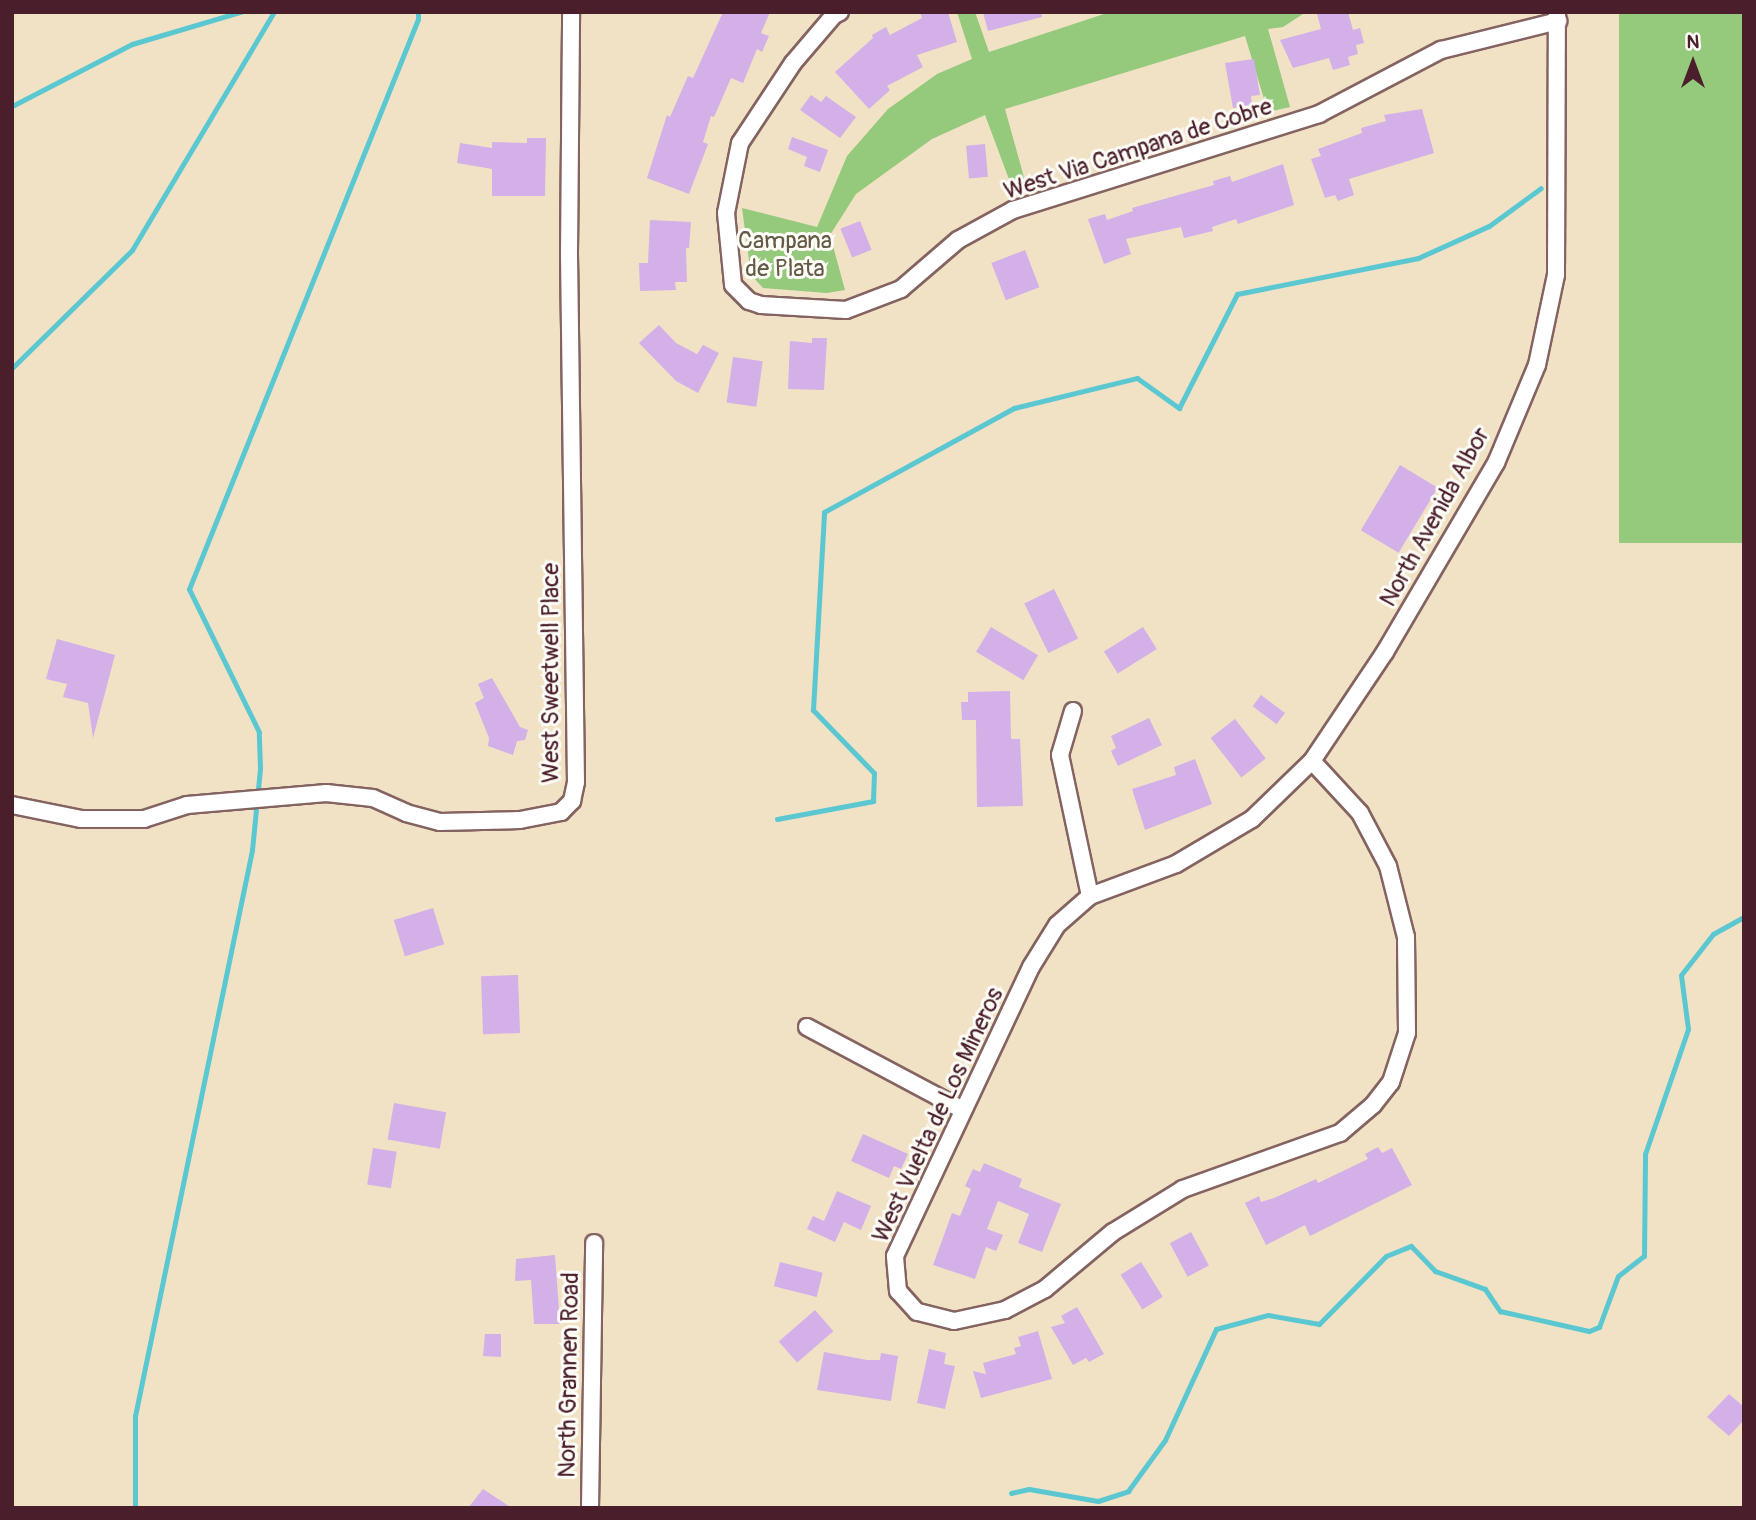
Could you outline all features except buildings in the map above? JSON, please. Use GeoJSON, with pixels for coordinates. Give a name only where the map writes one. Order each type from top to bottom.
{"type":"FeatureCollection","features":[{"type":"Feature","properties":{"kind":"street","name":"West Sweetwell Place"},"geometry":{"type":"LineString","coordinates":[[12,805],[81,820],[144,820],[187,805],[326,793],[373,798],[405,813],[440,822],[520,820],[561,812],[572,801],[576,782],[569,254],[571,12]]}},
{"type":"Feature","properties":{"kind":"street","name":"West Via Campana de Cobre"},"geometry":{"type":"LineString","coordinates":[[840,12],[834,15],[793,63],[740,143],[726,213],[733,285],[741,295],[761,305],[846,310],[901,289],[958,240],[1013,211],[1319,114],[1441,50],[1557,17]]}},
{"type":"Feature","properties":{"kind":"street","name":"North Avenida Albor"},"geometry":{"type":"LineString","coordinates":[[1090,896],[1176,864],[1252,819],[1312,761],[1385,652],[1496,463],[1537,365],[1556,275],[1557,17]]}},
{"type":"Feature","properties":{"kind":"street"},"geometry":{"type":"LineString","coordinates":[[1073,711],[1060,755],[1090,896]]}},
{"type":"Feature","properties":{"kind":"street","name":"West Vuelta de Los Mineros"},"geometry":{"type":"LineString","coordinates":[[1090,896],[1057,925],[1031,967],[895,1256],[898,1291],[917,1312],[954,1321],[1005,1310],[1045,1289],[1113,1232],[1183,1189],[1340,1133],[1373,1105],[1391,1082],[1407,1033],[1406,937],[1388,866],[1360,813],[1312,761]]}},
{"type":"Feature","properties":{"kind":"street"},"geometry":{"type":"LineString","coordinates":[[807,1027],[963,1110]]}},
{"type":"Feature","properties":{"kind":"street","name":"North Grannen Road"},"geometry":{"type":"LineString","coordinates":[[590,1508],[594,1243]]}},
{"type":"Feature","properties":{"kind":"green space","name":"Campana de Plata"},"geometry":{"type":"Polygon","coordinates":[[[957,12],[975,12],[989,52],[1110,12],[1306,12],[1283,27],[1268,29],[1290,107],[1268,112],[1245,36],[1005,109],[1027,188],[1013,190],[985,115],[932,139],[856,194],[830,235],[845,290],[827,293],[763,288],[751,275],[742,208],[817,227],[847,156],[888,109],[937,74],[972,59],[957,12]]]}},
{"type":"Feature","properties":{"kind":"green space"},"geometry":{"type":"Polygon","coordinates":[[[1619,12],[1744,12],[1744,543],[1619,543],[1619,12]]]}},
{"type":"Feature","properties":{"kind":"waterway"},"geometry":{"type":"LineString","coordinates":[[12,106],[132,44],[240,12]]}},
{"type":"Feature","properties":{"kind":"waterway"},"geometry":{"type":"LineString","coordinates":[[12,368],[132,250],[274,12]]}},
{"type":"Feature","properties":{"kind":"waterway"},"geometry":{"type":"LineString","coordinates":[[135,1508],[135,1416],[252,850],[260,768],[259,732],[189,589],[418,19],[418,12]]}},
{"type":"Feature","properties":{"kind":"waterway"},"geometry":{"type":"LineString","coordinates":[[777,819],[873,801],[874,773],[813,710],[824,512],[1014,408],[1137,378],[1179,408],[1237,294],[1418,258],[1489,226],[1541,188]]}},
{"type":"Feature","properties":{"kind":"waterway"},"geometry":{"type":"LineString","coordinates":[[1011,1493],[1029,1489],[1098,1501],[1128,1491],[1165,1440],[1216,1329],[1268,1315],[1319,1324],[1386,1256],[1411,1246],[1435,1271],[1485,1289],[1500,1311],[1589,1331],[1599,1327],[1618,1276],[1644,1256],[1645,1154],[1688,1029],[1681,975],[1713,934],[1744,917]]}}]}
